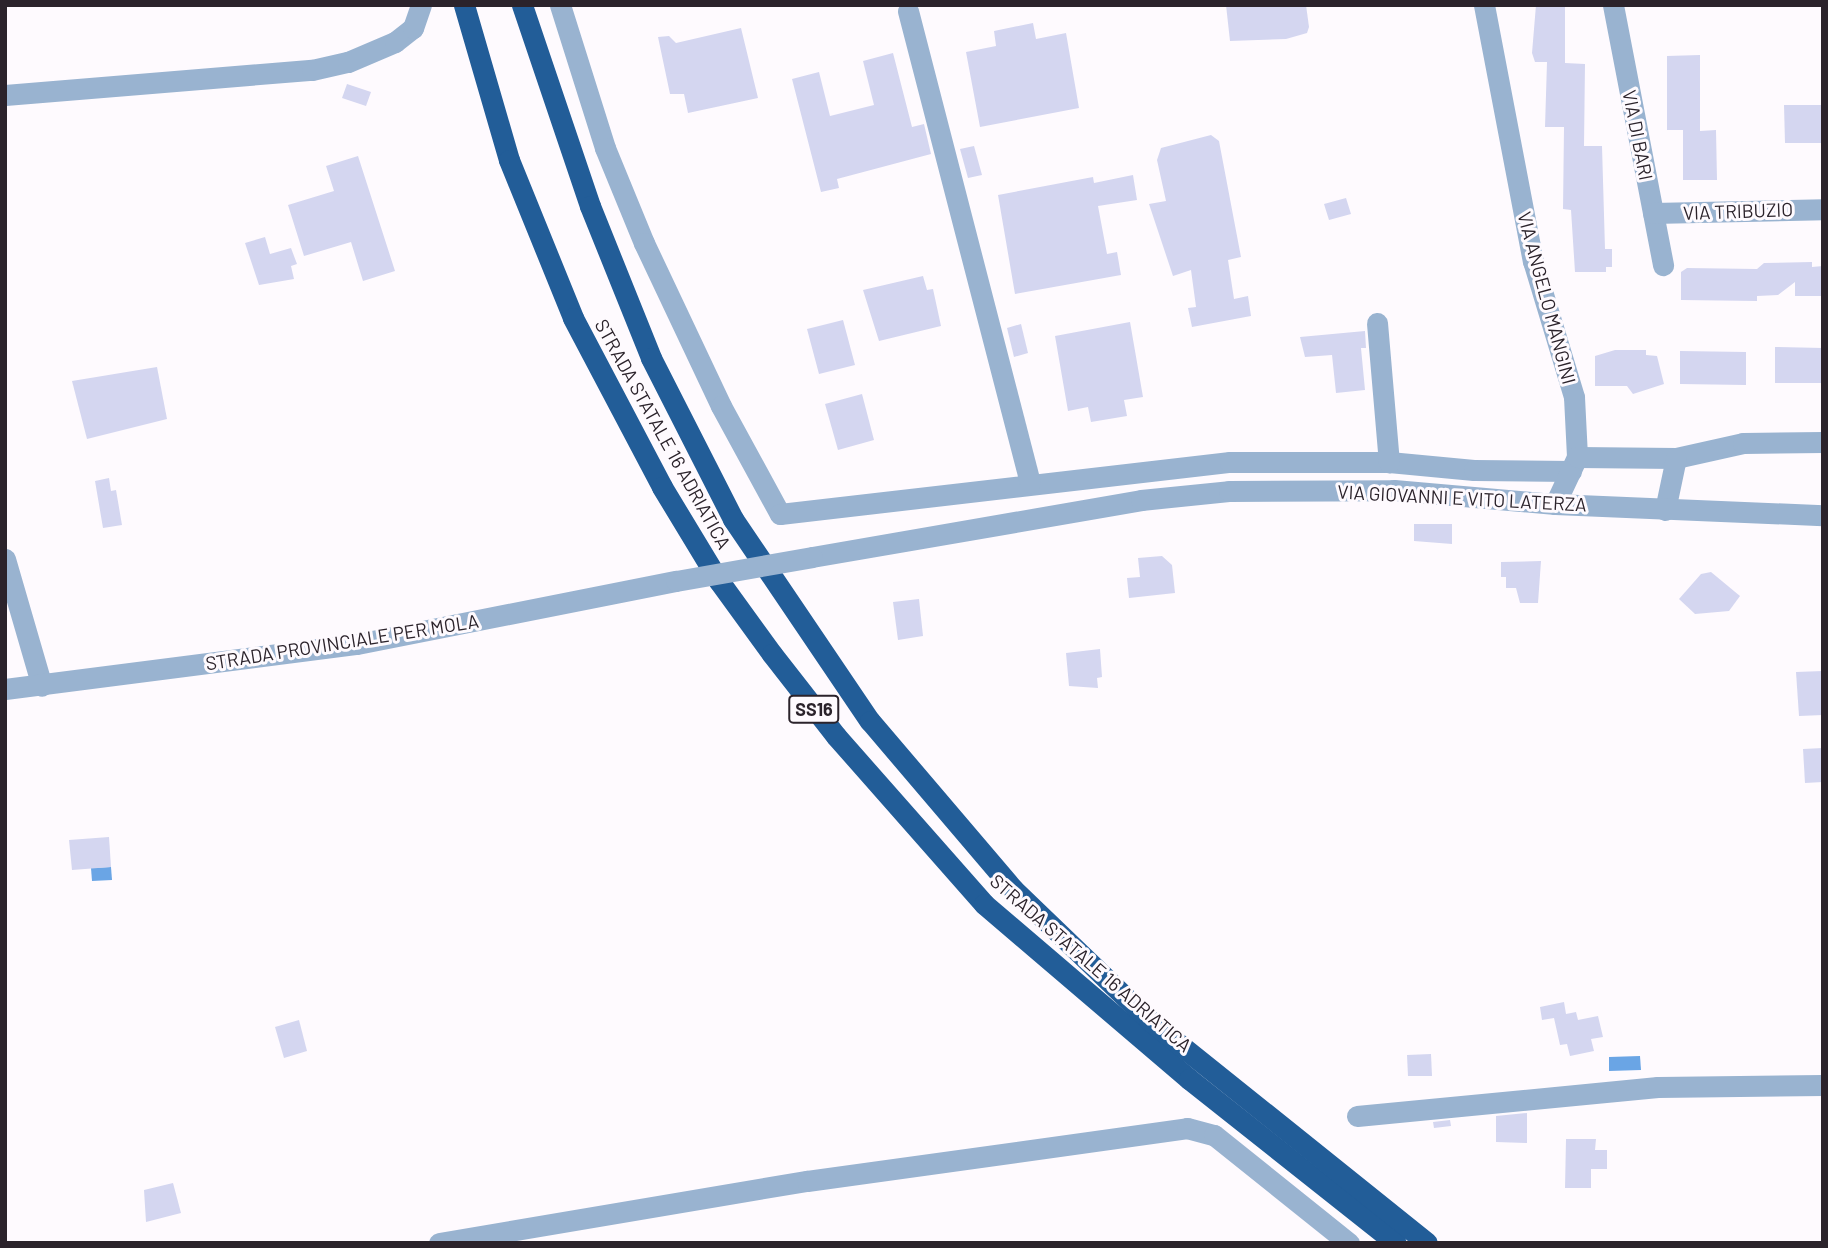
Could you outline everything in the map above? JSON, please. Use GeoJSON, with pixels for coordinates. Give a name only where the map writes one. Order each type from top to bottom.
{"type":"FeatureCollection","features":[{"type":"Feature","properties":{"kind":"highway","name":"STRADA STATALE 16 ADRIATICA"},"geometry":{"type":"LineString","coordinates":[[464,5],[509,160],[573,318],[662,487],[719,581],[772,654],[836,736],[984,904],[1157,1052],[1396,1243]]}},
{"type":"Feature","properties":{"kind":"highway","name":"STRADA STATALE 16 ADRIATICA"},"geometry":{"type":"LineString","coordinates":[[522,5],[590,206],[651,358],[733,519],[870,721],[1013,889],[1149,1020],[1427,1243]]}},
{"type":"Feature","properties":{"kind":"street"},"geometry":{"type":"LineString","coordinates":[[5,95],[324,67],[395,42],[413,28],[421,5]]}},
{"type":"Feature","properties":{"kind":"street"},"geometry":{"type":"LineString","coordinates":[[560,5],[605,148],[644,243],[721,406],[780,514],[1030,482],[1230,462],[1389,462],[1474,470],[1676,458],[1743,443],[1823,442]]}},
{"type":"Feature","properties":{"kind":"street","name":"VIA ANGELO MANGINI"},"geometry":{"type":"LineString","coordinates":[[1484,5],[1533,261],[1574,397],[1574,464],[1555,504]]}},
{"type":"Feature","properties":{"kind":"street","name":"VIA DI BARI"},"geometry":{"type":"LineString","coordinates":[[1613,5],[1662,265]]}},
{"type":"Feature","properties":{"kind":"street"},"geometry":{"type":"LineString","coordinates":[[908,10],[1030,482]]}},
{"type":"Feature","properties":{"kind":"street","name":"VIA TRIBUZIO"},"geometry":{"type":"LineString","coordinates":[[1653,214],[1823,209]]}},
{"type":"Feature","properties":{"kind":"street"},"geometry":{"type":"LineString","coordinates":[[1377,323],[1389,462]]}},
{"type":"Feature","properties":{"kind":"street"},"geometry":{"type":"LineString","coordinates":[[1665,510],[1676,458]]}},
{"type":"Feature","properties":{"kind":"street","name":"VIA GIOVANNI E VITO LATERZA"},"geometry":{"type":"LineString","coordinates":[[676,581],[1141,499],[1229,491],[1394,490],[1555,504],[1823,515]]}},
{"type":"Feature","properties":{"kind":"street"},"geometry":{"type":"LineString","coordinates":[[5,559],[42,686]]}},
{"type":"Feature","properties":{"kind":"street","name":"STRADA PROVINCIALE PER MOLA"},"geometry":{"type":"LineString","coordinates":[[5,689],[357,644],[676,581]]}},
{"type":"Feature","properties":{"kind":"street"},"geometry":{"type":"LineString","coordinates":[[1357,1116],[1658,1087],[1823,1085]]}},
{"type":"Feature","properties":{"kind":"street"},"geometry":{"type":"LineString","coordinates":[[439,1243],[807,1181],[1187,1128],[1214,1135],[1349,1243]]}},
{"type":"Feature","properties":{"kind":"water"},"geometry":{"type":"Polygon","coordinates":[[[111,867],[112,880],[92,881],[91,868],[111,867]]]}},
{"type":"Feature","properties":{"kind":"water"},"geometry":{"type":"Polygon","coordinates":[[[1640,1056],[1641,1070],[1609,1071],[1609,1057],[1640,1056]]]}},
{"type":"Feature","properties":{"kind":"building"},"geometry":{"type":"Polygon","coordinates":[[[1226,5],[1306,5],[1309,27],[1307,33],[1286,39],[1230,41],[1226,5]]]}},
{"type":"Feature","properties":{"kind":"building"},"geometry":{"type":"Polygon","coordinates":[[[1536,5],[1565,5],[1565,63],[1585,64],[1584,146],[1602,146],[1605,249],[1612,249],[1612,267],[1606,267],[1606,272],[1575,272],[1571,210],[1563,209],[1564,127],[1545,127],[1547,62],[1535,62],[1532,53],[1536,5]]]}},
{"type":"Feature","properties":{"kind":"building"},"geometry":{"type":"Polygon","coordinates":[[[1033,23],[1036,39],[1066,33],[1079,108],[980,127],[966,52],[996,46],[994,31],[1033,23]]]}},
{"type":"Feature","properties":{"kind":"building"},"geometry":{"type":"Polygon","coordinates":[[[741,28],[758,98],[688,113],[684,94],[670,94],[658,37],[669,36],[676,43],[741,28]]]}},
{"type":"Feature","properties":{"kind":"building"},"geometry":{"type":"Polygon","coordinates":[[[893,53],[912,127],[924,124],[931,154],[837,179],[839,188],[821,192],[792,79],[819,72],[830,116],[874,105],[863,61],[893,53]]]}},
{"type":"Feature","properties":{"kind":"building"},"geometry":{"type":"Polygon","coordinates":[[[1700,55],[1700,131],[1716,130],[1717,180],[1683,180],[1683,130],[1667,130],[1667,56],[1700,55]]]}},
{"type":"Feature","properties":{"kind":"building"},"geometry":{"type":"Polygon","coordinates":[[[347,84],[371,92],[366,106],[342,98],[347,84]]]}},
{"type":"Feature","properties":{"kind":"building"},"geometry":{"type":"Polygon","coordinates":[[[1784,105],[1823,105],[1823,143],[1785,143],[1784,105]]]}},
{"type":"Feature","properties":{"kind":"building"},"geometry":{"type":"Polygon","coordinates":[[[1211,135],[1219,141],[1241,257],[1228,260],[1234,299],[1248,296],[1251,316],[1192,327],[1188,308],[1196,307],[1191,270],[1173,276],[1149,204],[1166,201],[1157,160],[1161,148],[1211,135]]]}},
{"type":"Feature","properties":{"kind":"building"},"geometry":{"type":"Polygon","coordinates":[[[974,146],[982,175],[968,178],[960,149],[974,146]]]}},
{"type":"Feature","properties":{"kind":"building"},"geometry":{"type":"Polygon","coordinates":[[[358,156],[395,271],[363,281],[351,242],[304,256],[288,205],[334,191],[326,166],[358,156]]]}},
{"type":"Feature","properties":{"kind":"building"},"geometry":{"type":"Polygon","coordinates":[[[1133,175],[1137,200],[1098,206],[1107,254],[1117,252],[1121,275],[1015,294],[998,195],[1093,177],[1094,183],[1133,175]]]}},
{"type":"Feature","properties":{"kind":"building"},"geometry":{"type":"Polygon","coordinates":[[[1346,198],[1351,214],[1329,220],[1324,204],[1346,198]]]}},
{"type":"Feature","properties":{"kind":"building"},"geometry":{"type":"Polygon","coordinates":[[[265,237],[270,254],[291,248],[297,264],[291,266],[294,279],[259,285],[245,243],[265,237]]]}},
{"type":"Feature","properties":{"kind":"building"},"geometry":{"type":"Polygon","coordinates":[[[1812,262],[1812,267],[1823,266],[1823,296],[1795,296],[1795,282],[1778,295],[1757,296],[1757,301],[1681,300],[1681,272],[1687,268],[1757,269],[1764,263],[1812,262]]]}},
{"type":"Feature","properties":{"kind":"building"},"geometry":{"type":"Polygon","coordinates":[[[923,276],[927,290],[933,289],[941,326],[879,341],[863,290],[923,276]]]}},
{"type":"Feature","properties":{"kind":"building"},"geometry":{"type":"Polygon","coordinates":[[[843,320],[855,365],[819,374],[807,329],[843,320]]]}},
{"type":"Feature","properties":{"kind":"building"},"geometry":{"type":"Polygon","coordinates":[[[1130,322],[1143,397],[1124,400],[1127,416],[1091,422],[1088,407],[1068,411],[1055,336],[1130,322]]]}},
{"type":"Feature","properties":{"kind":"building"},"geometry":{"type":"Polygon","coordinates":[[[1021,324],[1028,353],[1014,357],[1007,328],[1021,324]]]}},
{"type":"Feature","properties":{"kind":"building"},"geometry":{"type":"Polygon","coordinates":[[[1365,331],[1366,348],[1361,348],[1365,390],[1336,393],[1332,355],[1305,357],[1300,337],[1365,331]]]}},
{"type":"Feature","properties":{"kind":"building"},"geometry":{"type":"Polygon","coordinates":[[[1775,347],[1823,348],[1823,383],[1775,383],[1775,347]]]}},
{"type":"Feature","properties":{"kind":"building"},"geometry":{"type":"Polygon","coordinates":[[[1615,350],[1646,350],[1646,355],[1657,356],[1664,384],[1633,394],[1627,386],[1595,386],[1595,356],[1615,350]]]}},
{"type":"Feature","properties":{"kind":"building"},"geometry":{"type":"Polygon","coordinates":[[[1680,351],[1746,352],[1746,385],[1680,384],[1680,351]]]}},
{"type":"Feature","properties":{"kind":"building"},"geometry":{"type":"Polygon","coordinates":[[[157,367],[167,419],[87,439],[72,381],[157,367]]]}},
{"type":"Feature","properties":{"kind":"building"},"geometry":{"type":"Polygon","coordinates":[[[862,394],[874,440],[838,450],[825,404],[862,394]]]}},
{"type":"Feature","properties":{"kind":"building"},"geometry":{"type":"Polygon","coordinates":[[[109,478],[111,491],[116,490],[122,525],[103,528],[95,481],[109,478]]]}},
{"type":"Feature","properties":{"kind":"building"},"geometry":{"type":"Polygon","coordinates":[[[1414,524],[1452,524],[1452,544],[1414,541],[1414,524]]]}},
{"type":"Feature","properties":{"kind":"building"},"geometry":{"type":"Polygon","coordinates":[[[1162,556],[1172,565],[1175,593],[1129,598],[1127,578],[1140,577],[1138,558],[1162,556]]]}},
{"type":"Feature","properties":{"kind":"building"},"geometry":{"type":"Polygon","coordinates":[[[1541,561],[1538,603],[1520,603],[1516,588],[1506,588],[1506,577],[1501,577],[1501,562],[1541,561]]]}},
{"type":"Feature","properties":{"kind":"building"},"geometry":{"type":"Polygon","coordinates":[[[1711,572],[1740,596],[1729,611],[1695,614],[1679,599],[1701,574],[1711,572]]]}},
{"type":"Feature","properties":{"kind":"building"},"geometry":{"type":"Polygon","coordinates":[[[919,599],[923,636],[898,640],[893,602],[919,599]]]}},
{"type":"Feature","properties":{"kind":"building"},"geometry":{"type":"Polygon","coordinates":[[[1100,649],[1102,677],[1097,678],[1098,688],[1069,686],[1066,653],[1100,649]]]}},
{"type":"Feature","properties":{"kind":"building"},"geometry":{"type":"Polygon","coordinates":[[[1823,671],[1823,715],[1799,716],[1796,672],[1823,671]]]}},
{"type":"Feature","properties":{"kind":"building"},"geometry":{"type":"Polygon","coordinates":[[[1823,748],[1823,782],[1805,783],[1803,749],[1823,748]]]}},
{"type":"Feature","properties":{"kind":"building"},"geometry":{"type":"Polygon","coordinates":[[[109,837],[111,867],[72,870],[69,840],[109,837]]]}},
{"type":"Feature","properties":{"kind":"building"},"geometry":{"type":"Polygon","coordinates":[[[1564,1002],[1566,1014],[1576,1012],[1578,1020],[1598,1016],[1603,1037],[1591,1039],[1594,1051],[1570,1056],[1567,1044],[1560,1045],[1554,1018],[1542,1020],[1540,1007],[1564,1002]]]}},
{"type":"Feature","properties":{"kind":"building"},"geometry":{"type":"Polygon","coordinates":[[[299,1020],[307,1051],[284,1058],[275,1027],[299,1020]]]}},
{"type":"Feature","properties":{"kind":"building"},"geometry":{"type":"Polygon","coordinates":[[[1431,1054],[1432,1076],[1408,1076],[1407,1055],[1431,1054]]]}},
{"type":"Feature","properties":{"kind":"building"},"geometry":{"type":"Polygon","coordinates":[[[1527,1113],[1527,1143],[1496,1142],[1496,1116],[1527,1113]]]}},
{"type":"Feature","properties":{"kind":"building"},"geometry":{"type":"Polygon","coordinates":[[[1450,1120],[1451,1126],[1434,1128],[1433,1122],[1450,1120]]]}},
{"type":"Feature","properties":{"kind":"building"},"geometry":{"type":"Polygon","coordinates":[[[1566,1139],[1596,1139],[1595,1150],[1607,1150],[1607,1169],[1591,1169],[1591,1188],[1565,1188],[1566,1139]]]}},
{"type":"Feature","properties":{"kind":"building"},"geometry":{"type":"Polygon","coordinates":[[[173,1183],[181,1213],[146,1222],[144,1190],[173,1183]]]}}]}
